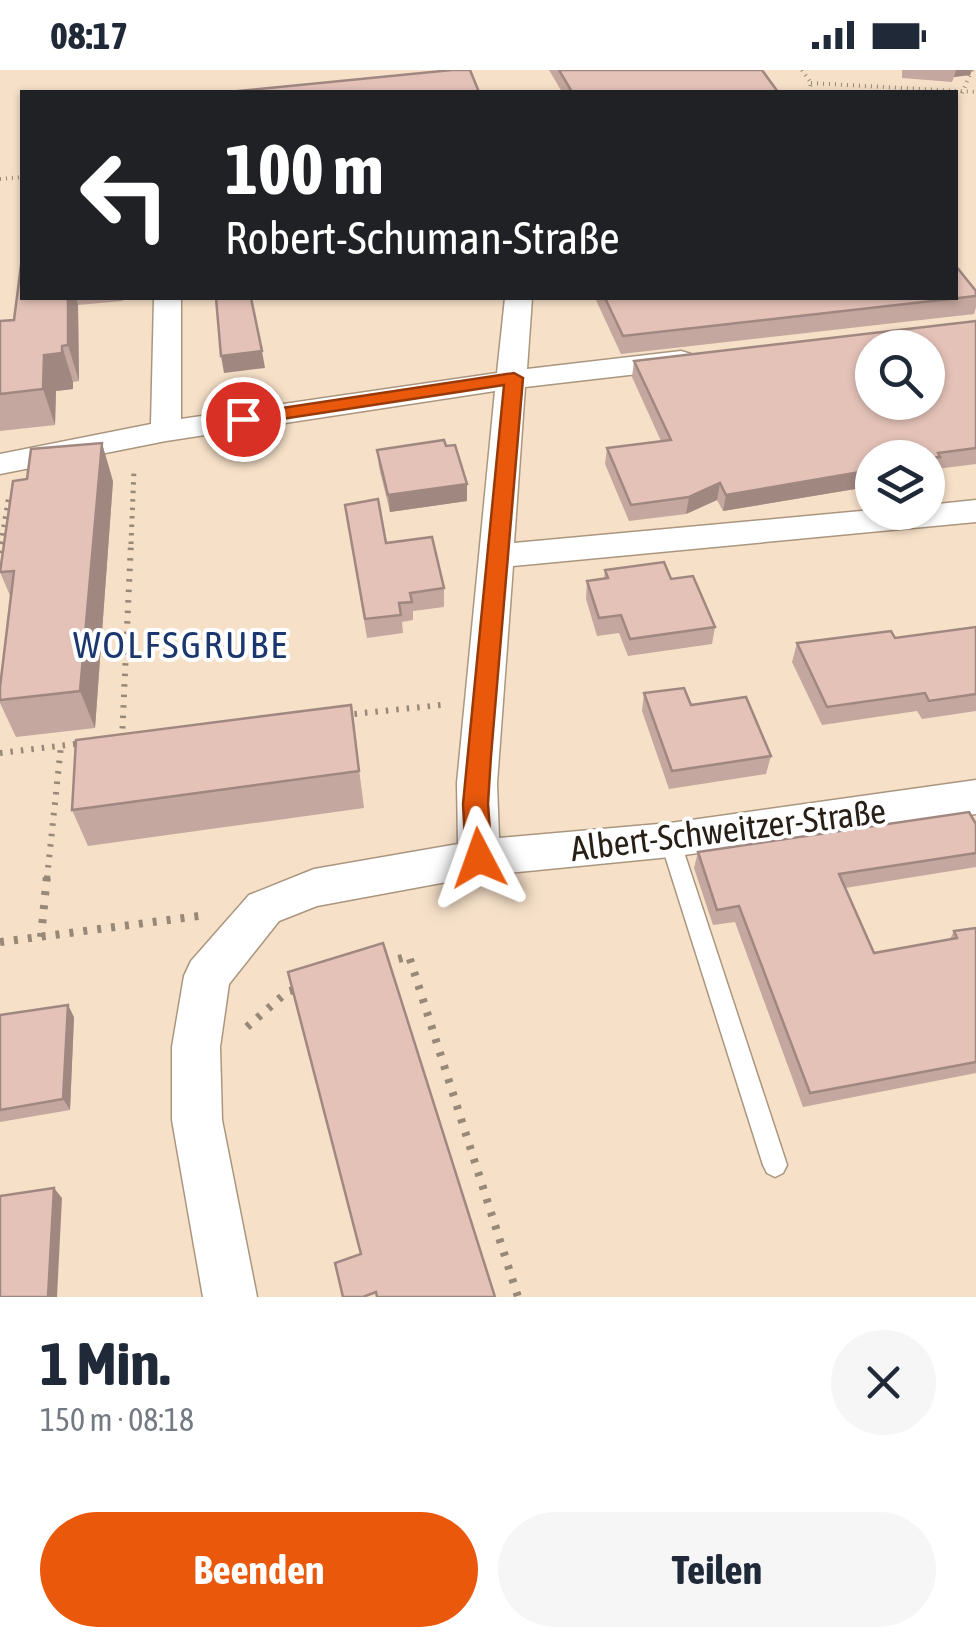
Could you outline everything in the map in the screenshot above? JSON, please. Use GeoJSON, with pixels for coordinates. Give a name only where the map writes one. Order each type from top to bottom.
{"type":"FeatureCollection","features":[{"type":"Feature","properties":{"kind":"street"},"geometry":{"type":"LineString","coordinates":[[150,435],[167,300]]}},
{"type":"Feature","properties":{"kind":"street"},"geometry":{"type":"LineString","coordinates":[[479,858],[476,804],[483,700],[518,300]]}},
{"type":"Feature","properties":{"kind":"street"},"geometry":{"type":"LineString","coordinates":[[7,463],[150,435],[514,378],[706,356]]}},
{"type":"Feature","properties":{"kind":"street"},"geometry":{"type":"LineString","coordinates":[[497,556],[976,511]]}},
{"type":"Feature","properties":{"kind":"street","name":"Albert-Schweitzer-Straße"},"geometry":{"type":"LineString","coordinates":[[230,1297],[198,1120],[196,1048],[207,976],[264,908],[314,888],[479,858],[670,840],[976,797]]}},
{"type":"Feature","properties":{"kind":"lane"},"geometry":{"type":"LineString","coordinates":[[670,840],[775,1166]]}},
{"type":"Feature","properties":{"kind":"path"},"geometry":{"type":"LineString","coordinates":[[802,70],[810,83],[809,90]]}},
{"type":"Feature","properties":{"kind":"path"},"geometry":{"type":"LineString","coordinates":[[962,92],[972,70]]}},
{"type":"Feature","properties":{"kind":"path"},"geometry":{"type":"LineString","coordinates":[[810,83],[928,90]]}},
{"type":"Feature","properties":{"kind":"path"},"geometry":{"type":"LineString","coordinates":[[958,92],[976,92]]}},
{"type":"Feature","properties":{"kind":"path"},"geometry":{"type":"LineString","coordinates":[[122,739],[150,435]]}},
{"type":"Feature","properties":{"kind":"path"},"geometry":{"type":"LineString","coordinates":[[0,553],[7,463]]}},
{"type":"Feature","properties":{"kind":"path"},"geometry":{"type":"LineString","coordinates":[[331,716],[483,700]]}},
{"type":"Feature","properties":{"kind":"path"},"geometry":{"type":"LineString","coordinates":[[107,740],[141,737]]}},
{"type":"Feature","properties":{"kind":"path"},"geometry":{"type":"LineString","coordinates":[[0,752],[91,742]]}},
{"type":"Feature","properties":{"kind":"path"},"geometry":{"type":"LineString","coordinates":[[40,937],[61,746]]}},
{"type":"Feature","properties":{"kind":"path"},"geometry":{"type":"LineString","coordinates":[[0,942],[264,908]]}},
{"type":"Feature","properties":{"kind":"path"},"geometry":{"type":"LineString","coordinates":[[374,966],[409,956],[518,1297]]}},
{"type":"Feature","properties":{"kind":"path"},"geometry":{"type":"LineString","coordinates":[[196,1048],[233,1039],[287,992],[304,986]]}},
{"type":"Feature","properties":{"kind":"building"},"geometry":{"type":"Polygon","coordinates":[[[470,70],[478,90],[249,90],[470,70]]]}},
{"type":"Feature","properties":{"kind":"building"},"geometry":{"type":"Polygon","coordinates":[[[559,70],[762,70],[777,90],[571,90],[559,70]]]}},
{"type":"Feature","properties":{"kind":"building"},"geometry":{"type":"Polygon","coordinates":[[[958,269],[976,291],[976,296],[958,298],[958,269]]]}},
{"type":"Feature","properties":{"kind":"building"},"geometry":{"type":"Polygon","coordinates":[[[20,274],[20,300],[68,300],[68,345],[62,346],[62,353],[44,355],[43,389],[0,394],[0,321],[14,320],[20,274]]]}},
{"type":"Feature","properties":{"kind":"building"},"geometry":{"type":"Polygon","coordinates":[[[216,300],[251,300],[262,351],[221,356],[216,300]]]}},
{"type":"Feature","properties":{"kind":"building"},"geometry":{"type":"Polygon","coordinates":[[[606,300],[941,300],[623,336],[606,300]]]}},
{"type":"Feature","properties":{"kind":"building"},"geometry":{"type":"Polygon","coordinates":[[[976,321],[976,448],[945,452],[945,440],[855,440],[855,473],[726,495],[720,483],[689,497],[631,505],[607,448],[671,440],[634,361],[855,335],[855,420],[945,420],[945,330],[899,330],[976,321]]]}},
{"type":"Feature","properties":{"kind":"building"},"geometry":{"type":"Polygon","coordinates":[[[444,440],[446,446],[455,445],[467,484],[388,495],[377,450],[444,440]]]}},
{"type":"Feature","properties":{"kind":"building"},"geometry":{"type":"Polygon","coordinates":[[[102,443],[80,691],[0,700],[14,571],[0,572],[13,481],[27,479],[31,449],[102,443]]]}},
{"type":"Feature","properties":{"kind":"building"},"geometry":{"type":"Polygon","coordinates":[[[378,499],[386,543],[432,537],[444,588],[410,593],[412,602],[399,603],[401,615],[365,619],[345,505],[378,499]]]}},
{"type":"Feature","properties":{"kind":"building"},"geometry":{"type":"Polygon","coordinates":[[[664,562],[671,579],[693,576],[715,627],[630,639],[621,615],[599,618],[587,581],[608,578],[605,570],[664,562]]]}},
{"type":"Feature","properties":{"kind":"building"},"geometry":{"type":"Polygon","coordinates":[[[976,627],[976,694],[929,701],[925,693],[827,707],[797,643],[891,631],[895,638],[976,627]]]}},
{"type":"Feature","properties":{"kind":"building"},"geometry":{"type":"Polygon","coordinates":[[[684,688],[691,705],[746,697],[771,756],[672,771],[644,693],[684,688]]]}},
{"type":"Feature","properties":{"kind":"building"},"geometry":{"type":"Polygon","coordinates":[[[351,705],[359,771],[72,810],[76,740],[351,705]]]}},
{"type":"Feature","properties":{"kind":"building"},"geometry":{"type":"Polygon","coordinates":[[[969,812],[976,824],[976,853],[839,874],[874,953],[957,938],[954,931],[976,928],[976,1062],[810,1093],[739,906],[717,910],[698,852],[969,812]]]}},
{"type":"Feature","properties":{"kind":"building"},"geometry":{"type":"Polygon","coordinates":[[[383,943],[495,1297],[377,1297],[376,1292],[343,1297],[335,1263],[361,1254],[288,972],[383,943]]]}},
{"type":"Feature","properties":{"kind":"building"},"geometry":{"type":"Polygon","coordinates":[[[68,1005],[63,1099],[0,1110],[0,1015],[68,1005]]]}},
{"type":"Feature","properties":{"kind":"building"},"geometry":{"type":"Polygon","coordinates":[[[54,1188],[48,1297],[0,1297],[0,1196],[54,1188]]]}},
{"type":"Feature","properties":{"kind":"district","name":"WOLFSGRUBE"},"geometry":{"type":"Point","coordinates":[181,644]}},
{"type":"Feature","properties":{"kind":"route"},"geometry":{"type":"LineString","coordinates":[[243,419],[514,378],[483,700],[476,804],[479,858]]}}]}
